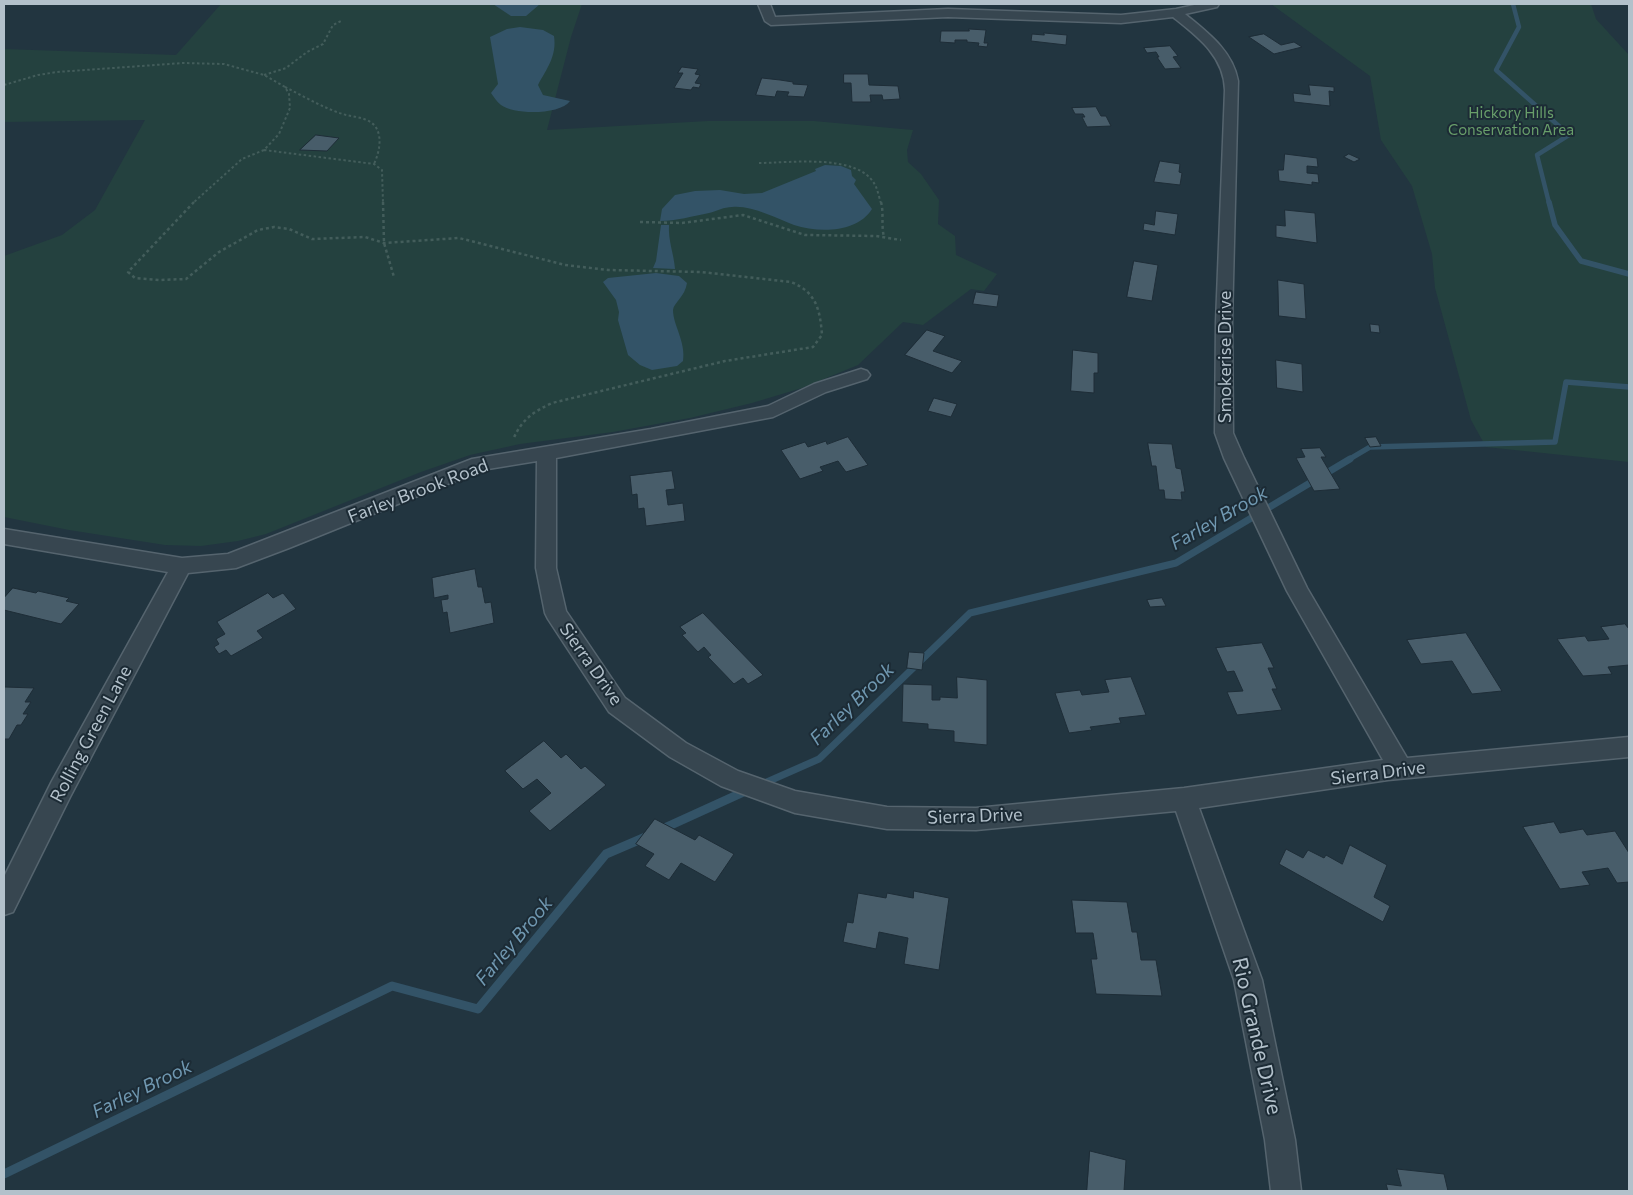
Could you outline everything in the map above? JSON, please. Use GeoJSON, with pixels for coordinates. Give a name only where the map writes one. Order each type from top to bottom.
{"type":"FeatureCollection","features":[{"type":"Feature","properties":{"kind":"street"},"geometry":{"type":"LineString","coordinates":[[764,4],[771,21],[948,13],[1121,19],[1176,13],[1213,4]]}},
{"type":"Feature","properties":{"kind":"street","name":"Smokerise Drive"},"geometry":{"type":"LineString","coordinates":[[1176,13],[1210,43],[1222,58],[1230,73],[1232,108],[1224,322],[1224,433],[1234,458],[1298,591],[1401,769]]}},
{"type":"Feature","properties":{"kind":"street","name":"Farley Brook Road"},"geometry":{"type":"LineString","coordinates":[[4,536],[182,566],[228,562],[291,540],[479,464],[773,411],[820,388],[861,375]]}},
{"type":"Feature","properties":{"kind":"street","name":"Sierra Drive"},"geometry":{"type":"LineString","coordinates":[[546,453],[546,568],[556,614],[589,661],[617,706],[678,750],[730,779],[795,802],[887,818],[976,819],[1184,799],[1401,769],[1629,747]]}},
{"type":"Feature","properties":{"kind":"street","name":"Rolling Green Lane"},"geometry":{"type":"LineString","coordinates":[[4,904],[60,789],[182,566]]}},
{"type":"Feature","properties":{"kind":"street","name":"Rio Grande Drive"},"geometry":{"type":"LineString","coordinates":[[1184,799],[1248,980],[1280,1140],[1286,1191]]}},
{"type":"Feature","properties":{"kind":"path"},"geometry":{"type":"LineString","coordinates":[[264,76],[278,73],[296,63],[327,40],[333,25],[343,20]]}},
{"type":"Feature","properties":{"kind":"path"},"geometry":{"type":"LineString","coordinates":[[4,85],[38,75],[57,72],[182,64],[224,64],[264,76],[343,114],[362,118],[374,125],[378,132],[379,152],[374,164]]}},
{"type":"Feature","properties":{"kind":"path"},"geometry":{"type":"LineString","coordinates":[[285,87],[290,94],[290,108],[279,134],[264,150],[242,159],[202,194],[128,272],[134,278],[186,279],[218,252],[258,230],[274,227],[289,228],[312,239],[364,238],[384,243],[460,238],[481,245],[565,265],[608,270],[701,272],[756,276],[791,282],[804,287],[814,296],[821,320],[822,335],[813,347],[725,361],[552,403],[530,413],[518,427],[512,442],[514,447]]}},
{"type":"Feature","properties":{"kind":"path"},"geometry":{"type":"LineString","coordinates":[[264,150],[374,164],[382,170],[384,243],[394,276]]}},
{"type":"Feature","properties":{"kind":"path"},"geometry":{"type":"LineString","coordinates":[[759,162],[850,165],[866,175],[875,184],[882,210],[881,223],[884,237]]}},
{"type":"Feature","properties":{"kind":"path"},"geometry":{"type":"LineString","coordinates":[[640,222],[682,223],[743,215],[805,235],[884,237],[901,240]]}},
{"type":"Feature","properties":{"kind":"green space"},"geometry":{"type":"Polygon","coordinates":[[[221,4],[582,4],[571,37],[547,130],[708,121],[814,121],[913,130],[907,150],[908,162],[921,174],[939,200],[938,224],[955,236],[956,255],[997,274],[984,291],[971,289],[923,325],[903,322],[858,365],[802,388],[752,403],[690,418],[613,432],[520,444],[470,455],[421,472],[266,534],[238,541],[201,546],[165,545],[69,530],[4,517],[4,256],[62,235],[95,210],[145,120],[4,122],[4,49],[176,55],[221,4]]]}},
{"type":"Feature","properties":{"kind":"green space","name":"Hickory Hills Conservation Area"},"geometry":{"type":"Polygon","coordinates":[[[1271,4],[1591,4],[1596,19],[1629,55],[1629,462],[1486,447],[1471,420],[1435,288],[1432,254],[1412,186],[1381,140],[1370,76],[1271,4]]]}},
{"type":"Feature","properties":{"kind":"water"},"geometry":{"type":"Polygon","coordinates":[[[493,4],[540,4],[526,16],[511,16],[493,4]]]}},
{"type":"Feature","properties":{"kind":"water"},"geometry":{"type":"Polygon","coordinates":[[[520,27],[543,30],[554,36],[553,56],[538,85],[543,95],[570,101],[565,106],[547,111],[516,111],[501,105],[491,93],[498,84],[490,37],[507,29],[520,27]]]}},
{"type":"Feature","properties":{"kind":"water"},"geometry":{"type":"Polygon","coordinates":[[[825,165],[841,166],[851,170],[852,176],[856,180],[854,184],[872,209],[857,223],[837,229],[804,228],[755,210],[740,207],[660,221],[662,209],[675,195],[695,191],[720,190],[744,194],[762,193],[816,171],[815,169],[825,165]]]}},
{"type":"Feature","properties":{"kind":"water"},"geometry":{"type":"Polygon","coordinates":[[[661,225],[669,225],[669,237],[675,269],[653,268],[656,261],[661,225]]]}},
{"type":"Feature","properties":{"kind":"water"},"geometry":{"type":"Polygon","coordinates":[[[656,273],[679,276],[687,283],[673,310],[683,347],[683,361],[677,366],[652,370],[640,365],[628,355],[618,320],[619,312],[616,300],[603,282],[608,278],[656,273]]]}},
{"type":"Feature","properties":{"kind":"building"},"geometry":{"type":"Polygon","coordinates":[[[969,29],[986,30],[984,43],[988,43],[987,47],[978,46],[979,43],[967,42],[967,40],[955,40],[955,43],[940,42],[941,31],[969,31],[969,29]]]}},
{"type":"Feature","properties":{"kind":"building"},"geometry":{"type":"Polygon","coordinates":[[[1044,33],[1067,35],[1066,45],[1031,41],[1032,34],[1044,35],[1044,33]]]}},
{"type":"Feature","properties":{"kind":"building"},"geometry":{"type":"Polygon","coordinates":[[[1264,34],[1281,45],[1294,42],[1302,47],[1274,54],[1249,37],[1264,34]]]}},
{"type":"Feature","properties":{"kind":"building"},"geometry":{"type":"Polygon","coordinates":[[[1170,46],[1178,56],[1173,57],[1181,68],[1165,69],[1156,52],[1147,53],[1144,48],[1170,46]]]}},
{"type":"Feature","properties":{"kind":"building"},"geometry":{"type":"Polygon","coordinates":[[[682,67],[698,69],[695,74],[700,75],[695,83],[701,84],[699,88],[693,87],[691,90],[674,88],[683,73],[678,73],[682,67]]]}},
{"type":"Feature","properties":{"kind":"building"},"geometry":{"type":"Polygon","coordinates":[[[844,74],[868,74],[869,85],[898,86],[900,99],[883,100],[882,95],[870,95],[871,102],[852,102],[851,83],[844,83],[844,74]]]}},
{"type":"Feature","properties":{"kind":"building"},"geometry":{"type":"Polygon","coordinates":[[[762,78],[808,85],[804,97],[787,96],[789,92],[777,91],[775,97],[756,95],[762,78]]]}},
{"type":"Feature","properties":{"kind":"building"},"geometry":{"type":"Polygon","coordinates":[[[1309,85],[1334,87],[1334,92],[1329,91],[1330,106],[1294,102],[1293,93],[1310,95],[1309,85]]]}},
{"type":"Feature","properties":{"kind":"building"},"geometry":{"type":"Polygon","coordinates":[[[1096,107],[1101,116],[1106,116],[1111,126],[1087,127],[1082,117],[1085,117],[1083,114],[1075,114],[1072,108],[1096,107]]]}},
{"type":"Feature","properties":{"kind":"building"},"geometry":{"type":"Polygon","coordinates":[[[316,135],[339,138],[327,151],[300,150],[316,135]]]}},
{"type":"Feature","properties":{"kind":"building"},"geometry":{"type":"Polygon","coordinates":[[[1285,154],[1317,158],[1318,167],[1307,166],[1307,173],[1318,174],[1319,183],[1312,182],[1312,185],[1279,181],[1278,170],[1283,170],[1285,154]]]}},
{"type":"Feature","properties":{"kind":"building"},"geometry":{"type":"Polygon","coordinates":[[[1349,154],[1360,159],[1354,162],[1344,157],[1349,154]]]}},
{"type":"Feature","properties":{"kind":"building"},"geometry":{"type":"Polygon","coordinates":[[[1160,161],[1180,164],[1179,172],[1182,173],[1180,185],[1154,182],[1160,161]]]}},
{"type":"Feature","properties":{"kind":"building"},"geometry":{"type":"Polygon","coordinates":[[[1285,210],[1315,213],[1317,243],[1276,237],[1276,225],[1285,226],[1285,210]]]}},
{"type":"Feature","properties":{"kind":"building"},"geometry":{"type":"Polygon","coordinates":[[[1156,211],[1178,214],[1175,235],[1143,230],[1144,223],[1154,225],[1156,211]]]}},
{"type":"Feature","properties":{"kind":"building"},"geometry":{"type":"Polygon","coordinates":[[[1134,261],[1158,265],[1152,301],[1127,297],[1134,261]]]}},
{"type":"Feature","properties":{"kind":"building"},"geometry":{"type":"Polygon","coordinates":[[[1278,280],[1304,284],[1306,319],[1279,316],[1278,280]]]}},
{"type":"Feature","properties":{"kind":"building"},"geometry":{"type":"Polygon","coordinates":[[[976,292],[999,295],[997,307],[973,304],[976,292]]]}},
{"type":"Feature","properties":{"kind":"building"},"geometry":{"type":"Polygon","coordinates":[[[1370,324],[1379,325],[1380,333],[1371,332],[1370,324]]]}},
{"type":"Feature","properties":{"kind":"building"},"geometry":{"type":"Polygon","coordinates":[[[927,330],[945,336],[933,351],[962,361],[952,373],[905,355],[927,330]]]}},
{"type":"Feature","properties":{"kind":"building"},"geometry":{"type":"Polygon","coordinates":[[[1073,350],[1098,353],[1098,373],[1094,373],[1094,393],[1071,391],[1073,350]]]}},
{"type":"Feature","properties":{"kind":"building"},"geometry":{"type":"Polygon","coordinates":[[[1276,360],[1302,364],[1303,392],[1277,388],[1276,360]]]}},
{"type":"Feature","properties":{"kind":"building"},"geometry":{"type":"Polygon","coordinates":[[[934,398],[957,404],[951,417],[928,411],[934,398]]]}},
{"type":"Feature","properties":{"kind":"building"},"geometry":{"type":"Polygon","coordinates":[[[848,437],[868,465],[846,472],[838,461],[820,467],[823,471],[800,479],[781,450],[805,442],[808,447],[826,441],[827,444],[848,437]]]}},
{"type":"Feature","properties":{"kind":"building"},"geometry":{"type":"Polygon","coordinates":[[[1376,437],[1381,446],[1370,447],[1365,438],[1376,437]]]}},
{"type":"Feature","properties":{"kind":"building"},"geometry":{"type":"Polygon","coordinates":[[[1148,443],[1172,444],[1176,468],[1181,469],[1185,492],[1181,492],[1182,500],[1165,499],[1164,490],[1159,490],[1156,466],[1152,466],[1148,443]]]}},
{"type":"Feature","properties":{"kind":"building"},"geometry":{"type":"Polygon","coordinates":[[[1320,448],[1326,457],[1321,457],[1340,489],[1314,491],[1296,458],[1305,457],[1301,449],[1320,448]]]}},
{"type":"Feature","properties":{"kind":"building"},"geometry":{"type":"Polygon","coordinates":[[[672,471],[675,489],[666,490],[668,505],[683,503],[685,521],[646,526],[644,508],[638,509],[637,494],[632,495],[630,476],[672,471]]]}},
{"type":"Feature","properties":{"kind":"building"},"geometry":{"type":"Polygon","coordinates":[[[475,569],[478,587],[482,587],[485,603],[491,602],[494,623],[450,633],[447,612],[443,613],[441,600],[448,599],[448,595],[434,598],[432,578],[475,569]]]}},
{"type":"Feature","properties":{"kind":"building"},"geometry":{"type":"Polygon","coordinates":[[[13,588],[69,598],[66,601],[79,604],[61,624],[4,610],[4,598],[13,588]]]}},
{"type":"Feature","properties":{"kind":"building"},"geometry":{"type":"Polygon","coordinates":[[[268,593],[273,598],[283,593],[296,609],[257,631],[263,638],[231,656],[226,650],[219,654],[214,647],[219,644],[216,639],[225,634],[217,622],[268,593]]]}},
{"type":"Feature","properties":{"kind":"building"},"geometry":{"type":"Polygon","coordinates":[[[1162,598],[1166,606],[1150,607],[1147,600],[1162,598]]]}},
{"type":"Feature","properties":{"kind":"building"},"geometry":{"type":"Polygon","coordinates":[[[703,613],[763,675],[748,684],[743,678],[734,684],[708,657],[711,655],[704,647],[698,652],[682,635],[686,633],[680,627],[703,613]]]}},
{"type":"Feature","properties":{"kind":"building"},"geometry":{"type":"Polygon","coordinates":[[[1625,624],[1629,629],[1629,665],[1608,667],[1612,674],[1583,676],[1557,639],[1585,636],[1588,641],[1609,639],[1601,627],[1625,624]]]}},
{"type":"Feature","properties":{"kind":"building"},"geometry":{"type":"Polygon","coordinates":[[[1466,633],[1502,691],[1472,694],[1452,661],[1421,664],[1407,640],[1466,633]]]}},
{"type":"Feature","properties":{"kind":"building"},"geometry":{"type":"Polygon","coordinates":[[[1262,643],[1274,668],[1268,668],[1277,689],[1272,689],[1282,710],[1237,715],[1227,692],[1243,691],[1234,671],[1227,672],[1216,648],[1262,643]]]}},
{"type":"Feature","properties":{"kind":"building"},"geometry":{"type":"Polygon","coordinates":[[[909,652],[924,653],[922,670],[907,668],[909,652]]]}},
{"type":"Feature","properties":{"kind":"building"},"geometry":{"type":"Polygon","coordinates":[[[957,677],[987,680],[987,745],[954,742],[954,731],[928,729],[928,724],[902,722],[903,684],[932,685],[932,700],[940,700],[940,697],[957,698],[957,677]]]}},
{"type":"Feature","properties":{"kind":"building"},"geometry":{"type":"Polygon","coordinates":[[[1131,677],[1146,715],[1119,718],[1121,723],[1090,727],[1092,730],[1069,733],[1055,693],[1080,690],[1082,695],[1109,692],[1105,680],[1131,677]]]}},
{"type":"Feature","properties":{"kind":"building"},"geometry":{"type":"Polygon","coordinates":[[[5,687],[34,688],[25,702],[31,702],[23,714],[28,714],[21,725],[17,725],[9,739],[4,739],[5,687]]]}},
{"type":"Feature","properties":{"kind":"building"},"geometry":{"type":"Polygon","coordinates":[[[544,741],[561,758],[566,754],[581,769],[585,766],[606,785],[550,831],[529,811],[551,793],[537,779],[523,789],[505,771],[544,741]]]}},
{"type":"Feature","properties":{"kind":"building"},"geometry":{"type":"Polygon","coordinates":[[[655,819],[695,840],[699,835],[734,854],[715,882],[681,863],[669,880],[645,866],[654,854],[636,844],[655,819]]]}},
{"type":"Feature","properties":{"kind":"building"},"geometry":{"type":"Polygon","coordinates":[[[1554,822],[1560,833],[1583,829],[1587,835],[1615,831],[1629,853],[1629,882],[1617,883],[1608,868],[1582,872],[1590,885],[1560,889],[1523,827],[1554,822]]]}},
{"type":"Feature","properties":{"kind":"building"},"geometry":{"type":"Polygon","coordinates":[[[1350,845],[1387,865],[1374,897],[1390,906],[1383,922],[1279,864],[1286,849],[1303,858],[1308,850],[1324,858],[1326,855],[1342,864],[1350,845]]]}},
{"type":"Feature","properties":{"kind":"building"},"geometry":{"type":"Polygon","coordinates":[[[914,891],[949,898],[939,970],[904,964],[908,938],[879,932],[876,949],[843,942],[847,922],[853,923],[858,893],[886,898],[887,893],[913,898],[914,891]]]}},
{"type":"Feature","properties":{"kind":"building"},"geometry":{"type":"Polygon","coordinates":[[[1072,900],[1127,902],[1132,932],[1137,932],[1141,960],[1156,960],[1162,996],[1096,994],[1091,959],[1097,959],[1093,933],[1076,933],[1072,900]]]}},
{"type":"Feature","properties":{"kind":"building"},"geometry":{"type":"Polygon","coordinates":[[[1090,1151],[1126,1160],[1124,1191],[1087,1191],[1090,1151]]]}},
{"type":"Feature","properties":{"kind":"building"},"geometry":{"type":"Polygon","coordinates":[[[1397,1169],[1444,1174],[1448,1191],[1388,1191],[1386,1184],[1401,1186],[1397,1169]]]}},
{"type":"Feature","properties":{"kind":"waterway"},"geometry":{"type":"LineString","coordinates":[[1513,4],[1519,27],[1496,70],[1569,135],[1537,155],[1549,203]]}},
{"type":"Feature","properties":{"kind":"waterway"},"geometry":{"type":"LineString","coordinates":[[1549,202],[1555,225],[1581,261],[1629,274]]}},
{"type":"Feature","properties":{"kind":"waterway","name":"Farley Brook"},"geometry":{"type":"LineString","coordinates":[[1348,460],[1370,447],[1555,442],[1566,382],[1629,387]]}},
{"type":"Feature","properties":{"kind":"waterway","name":"Farley Brook"},"geometry":{"type":"LineString","coordinates":[[763,784],[760,785],[819,759],[970,613],[1176,563],[1350,459]]}},
{"type":"Feature","properties":{"kind":"waterway","name":"Farley Brook"},"geometry":{"type":"LineString","coordinates":[[660,830],[748,790]]}},
{"type":"Feature","properties":{"kind":"waterway","name":"Farley Brook"},"geometry":{"type":"LineString","coordinates":[[4,1174],[392,986],[478,1009],[606,854],[648,836]]}}]}
